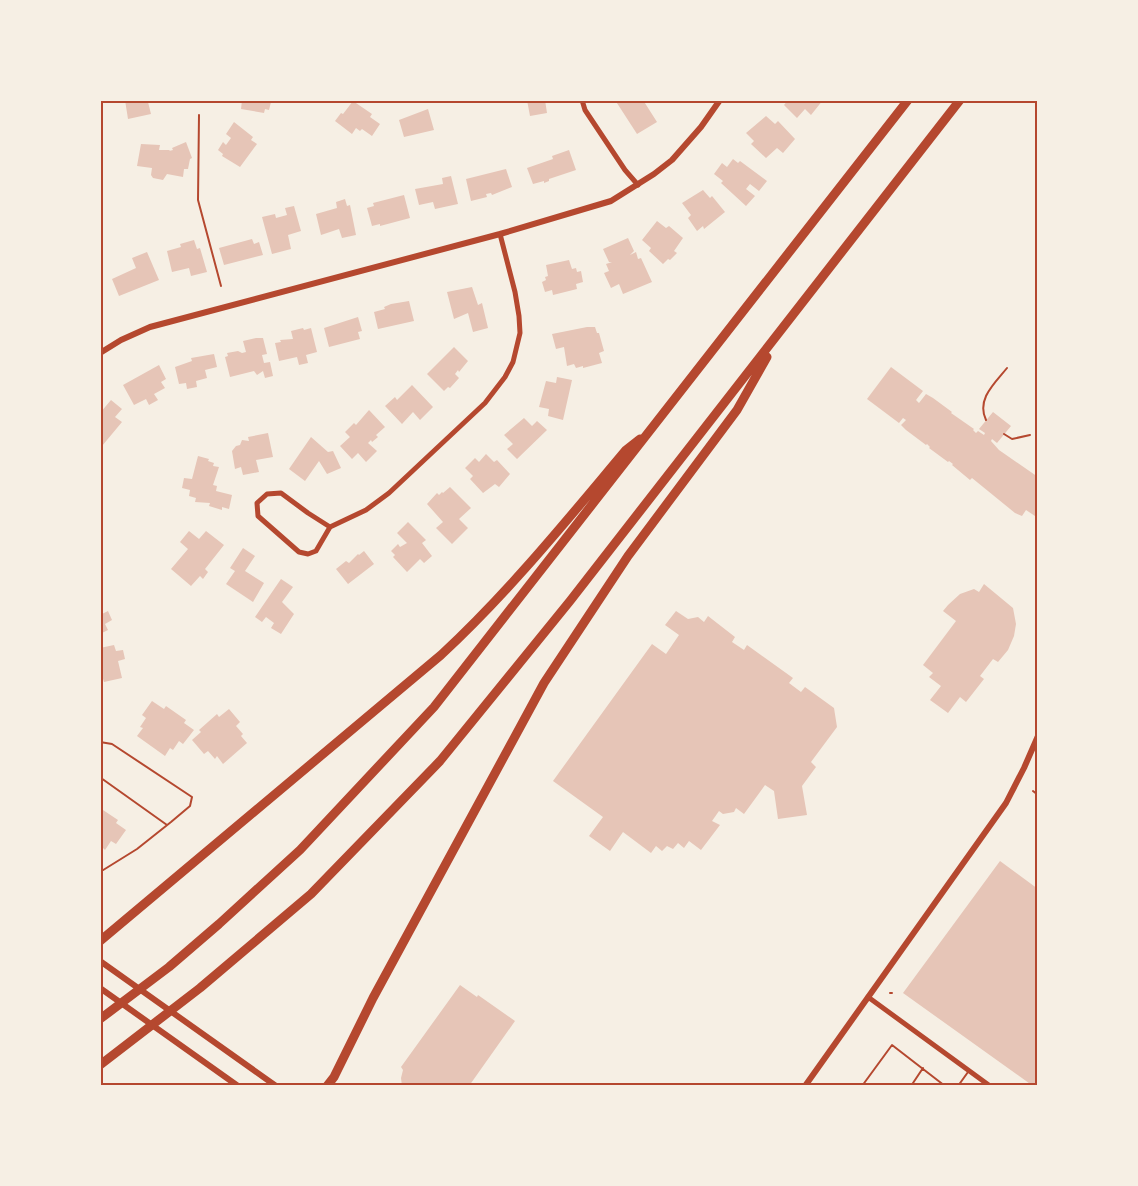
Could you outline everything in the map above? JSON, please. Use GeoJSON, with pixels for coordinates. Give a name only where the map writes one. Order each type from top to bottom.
{"type":"FeatureCollection","features":[{"type":"Feature","properties":{"kind":"highway"},"geometry":{"type":"LineString","coordinates":[[100,1019],[169,967],[300,850],[434,707],[908,100]]}},
{"type":"Feature","properties":{"kind":"highway"},"geometry":{"type":"LineString","coordinates":[[100,1065],[200,988],[311,894],[440,761],[570,601],[960,100]]}},
{"type":"Feature","properties":{"kind":"highway"},"geometry":{"type":"LineString","coordinates":[[327,1086],[334,1081],[378,988],[544,683],[628,556],[737,410],[783,328]]}},
{"type":"Feature","properties":{"kind":"highway"},"geometry":{"type":"LineString","coordinates":[[100,941],[441,655],[485,612],[547,544],[626,450],[651,430]]}},
{"type":"Feature","properties":{"kind":"street"},"geometry":{"type":"LineString","coordinates":[[582,100],[585,110],[625,170],[638,185]]}},
{"type":"Feature","properties":{"kind":"street"},"geometry":{"type":"LineString","coordinates":[[101,353],[121,340],[150,327],[500,234],[611,201],[672,160],[686,146],[720,100]]}},
{"type":"Feature","properties":{"kind":"street"},"geometry":{"type":"LineString","coordinates":[[330,527],[281,493],[267,494],[257,503],[258,516],[299,552],[308,554],[316,551],[330,527],[366,510],[389,493],[484,403],[505,377],[518,347],[519,316],[500,234]]}},
{"type":"Feature","properties":{"kind":"street"},"geometry":{"type":"LineString","coordinates":[[805,1086],[1010,797],[1038,736]]}},
{"type":"Feature","properties":{"kind":"street"},"geometry":{"type":"LineString","coordinates":[[100,962],[276,1086]]}},
{"type":"Feature","properties":{"kind":"street"},"geometry":{"type":"LineString","coordinates":[[100,988],[238,1086]]}},
{"type":"Feature","properties":{"kind":"street"},"geometry":{"type":"LineString","coordinates":[[868,997],[990,1086]]}},
{"type":"Feature","properties":{"kind":"lane"},"geometry":{"type":"LineString","coordinates":[[986,420],[983,413],[983,399],[1007,368]]}},
{"type":"Feature","properties":{"kind":"lane"},"geometry":{"type":"LineString","coordinates":[[1004,434],[1012,439],[1030,435]]}},
{"type":"Feature","properties":{"kind":"lane"},"geometry":{"type":"LineString","coordinates":[[100,752],[101,742],[112,744],[192,797],[190,806],[167,825],[137,849],[100,872]]}},
{"type":"Feature","properties":{"kind":"lane"},"geometry":{"type":"LineString","coordinates":[[100,775],[101,778],[167,825]]}},
{"type":"Feature","properties":{"kind":"lane"},"geometry":{"type":"LineString","coordinates":[[862,1086],[892,1045],[945,1086]]}},
{"type":"Feature","properties":{"kind":"lane"},"geometry":{"type":"LineString","coordinates":[[911,1086],[923,1068]]}},
{"type":"Feature","properties":{"kind":"lane"},"geometry":{"type":"LineString","coordinates":[[958,1086],[969,1070]]}},
{"type":"Feature","properties":{"kind":"path"},"geometry":{"type":"LineString","coordinates":[[199,115],[198,200],[221,286]]}},
{"type":"Feature","properties":{"kind":"path"},"geometry":{"type":"LineString","coordinates":[[1033,791],[1038,795]]}},
{"type":"Feature","properties":{"kind":"building"},"geometry":{"type":"Polygon","coordinates":[[[125,100],[148,102],[151,114],[128,119],[125,100]]]}},
{"type":"Feature","properties":{"kind":"building"},"geometry":{"type":"Polygon","coordinates":[[[242,100],[269,100],[271,102],[269,110],[265,109],[264,113],[241,109],[242,100]]]}},
{"type":"Feature","properties":{"kind":"building"},"geometry":{"type":"Polygon","coordinates":[[[527,100],[545,100],[547,113],[530,116],[527,100]]]}},
{"type":"Feature","properties":{"kind":"building"},"geometry":{"type":"Polygon","coordinates":[[[615,100],[643,100],[657,122],[637,134],[615,100]]]}},
{"type":"Feature","properties":{"kind":"building"},"geometry":{"type":"Polygon","coordinates":[[[788,100],[823,100],[811,115],[805,109],[797,118],[784,105],[788,100]]]}},
{"type":"Feature","properties":{"kind":"building"},"geometry":{"type":"Polygon","coordinates":[[[353,101],[372,114],[370,117],[380,124],[372,136],[356,128],[352,134],[335,121],[353,101]]]}},
{"type":"Feature","properties":{"kind":"building"},"geometry":{"type":"Polygon","coordinates":[[[428,109],[434,130],[404,137],[399,120],[428,109]]]}},
{"type":"Feature","properties":{"kind":"building"},"geometry":{"type":"Polygon","coordinates":[[[766,116],[775,124],[778,121],[795,139],[783,153],[777,148],[766,158],[751,144],[754,141],[746,133],[766,116]]]}},
{"type":"Feature","properties":{"kind":"building"},"geometry":{"type":"Polygon","coordinates":[[[234,122],[253,137],[251,140],[257,144],[240,167],[222,156],[223,154],[218,150],[223,142],[226,145],[231,138],[226,134],[234,122]]]}},
{"type":"Feature","properties":{"kind":"building"},"geometry":{"type":"Polygon","coordinates":[[[186,142],[192,158],[188,169],[184,169],[183,177],[167,174],[163,180],[153,178],[152,168],[137,166],[141,144],[160,145],[159,150],[169,151],[186,142]]]}},
{"type":"Feature","properties":{"kind":"building"},"geometry":{"type":"Polygon","coordinates":[[[569,150],[576,170],[549,179],[544,183],[544,181],[533,184],[527,168],[553,159],[552,156],[569,150]]]}},
{"type":"Feature","properties":{"kind":"building"},"geometry":{"type":"Polygon","coordinates":[[[733,159],[738,163],[740,161],[767,181],[759,191],[750,184],[746,189],[755,196],[746,206],[714,174],[722,163],[727,167],[733,159]]]}},
{"type":"Feature","properties":{"kind":"building"},"geometry":{"type":"Polygon","coordinates":[[[506,169],[512,187],[471,201],[466,179],[506,169]]]}},
{"type":"Feature","properties":{"kind":"building"},"geometry":{"type":"Polygon","coordinates":[[[451,176],[458,204],[435,209],[433,202],[419,205],[415,189],[443,184],[442,178],[451,176]]]}},
{"type":"Feature","properties":{"kind":"building"},"geometry":{"type":"Polygon","coordinates":[[[703,190],[710,198],[712,196],[725,212],[704,229],[703,226],[697,231],[688,218],[691,215],[682,203],[703,190]]]}},
{"type":"Feature","properties":{"kind":"building"},"geometry":{"type":"Polygon","coordinates":[[[404,195],[410,218],[372,226],[367,208],[374,206],[373,203],[404,195]]]}},
{"type":"Feature","properties":{"kind":"building"},"geometry":{"type":"Polygon","coordinates":[[[345,199],[347,206],[350,205],[356,235],[342,238],[339,229],[321,235],[316,214],[337,208],[336,202],[345,199]]]}},
{"type":"Feature","properties":{"kind":"building"},"geometry":{"type":"Polygon","coordinates":[[[294,206],[301,231],[288,235],[291,249],[272,254],[262,217],[275,214],[276,218],[287,215],[285,208],[294,206]]]}},
{"type":"Feature","properties":{"kind":"building"},"geometry":{"type":"Polygon","coordinates":[[[657,221],[666,228],[669,226],[683,238],[674,251],[677,253],[663,264],[649,251],[651,248],[642,240],[657,221]]]}},
{"type":"Feature","properties":{"kind":"building"},"geometry":{"type":"Polygon","coordinates":[[[628,238],[634,251],[630,255],[636,252],[638,259],[641,258],[652,282],[623,294],[619,284],[611,288],[604,273],[609,271],[606,264],[612,262],[609,262],[603,249],[628,238]]]}},
{"type":"Feature","properties":{"kind":"building"},"geometry":{"type":"Polygon","coordinates":[[[252,239],[254,244],[259,242],[263,255],[224,265],[219,248],[252,239]]]}},
{"type":"Feature","properties":{"kind":"building"},"geometry":{"type":"Polygon","coordinates":[[[194,240],[197,249],[200,248],[207,272],[191,276],[189,268],[172,272],[167,251],[194,240]]]}},
{"type":"Feature","properties":{"kind":"building"},"geometry":{"type":"Polygon","coordinates":[[[147,252],[159,280],[119,296],[112,279],[136,268],[132,258],[147,252]]]}},
{"type":"Feature","properties":{"kind":"building"},"geometry":{"type":"Polygon","coordinates":[[[569,260],[572,269],[576,268],[577,272],[581,271],[583,282],[576,284],[577,289],[553,295],[552,290],[545,292],[542,282],[548,276],[546,265],[569,260]]]}},
{"type":"Feature","properties":{"kind":"building"},"geometry":{"type":"Polygon","coordinates":[[[472,287],[478,305],[482,303],[488,328],[473,332],[468,313],[454,319],[447,292],[472,287]]]}},
{"type":"Feature","properties":{"kind":"building"},"geometry":{"type":"Polygon","coordinates":[[[409,301],[414,321],[378,329],[374,312],[385,309],[384,307],[391,304],[409,301]]]}},
{"type":"Feature","properties":{"kind":"building"},"geometry":{"type":"Polygon","coordinates":[[[358,317],[362,331],[358,332],[360,339],[329,347],[324,328],[358,317]]]}},
{"type":"Feature","properties":{"kind":"building"},"geometry":{"type":"Polygon","coordinates":[[[595,327],[599,333],[604,351],[599,353],[602,363],[583,368],[583,366],[576,368],[574,364],[567,366],[564,347],[556,349],[552,334],[595,327]]]}},
{"type":"Feature","properties":{"kind":"building"},"geometry":{"type":"Polygon","coordinates":[[[303,328],[304,330],[311,328],[317,352],[306,355],[308,363],[299,365],[297,357],[279,361],[275,343],[281,342],[280,340],[293,339],[291,331],[303,328]]]}},
{"type":"Feature","properties":{"kind":"building"},"geometry":{"type":"Polygon","coordinates":[[[263,338],[267,354],[262,355],[264,363],[270,362],[273,376],[265,378],[263,371],[257,375],[254,371],[230,377],[225,357],[228,356],[227,353],[246,352],[243,341],[263,338]]]}},
{"type":"Feature","properties":{"kind":"building"},"geometry":{"type":"Polygon","coordinates":[[[454,347],[468,361],[455,374],[459,378],[444,391],[427,374],[454,347]]]}},
{"type":"Feature","properties":{"kind":"building"},"geometry":{"type":"Polygon","coordinates":[[[214,354],[217,367],[205,370],[207,378],[196,381],[197,387],[187,389],[186,383],[179,384],[175,367],[192,361],[191,358],[214,354]]]}},
{"type":"Feature","properties":{"kind":"building"},"geometry":{"type":"Polygon","coordinates":[[[159,365],[166,379],[161,382],[165,388],[154,394],[158,400],[149,405],[146,399],[134,405],[123,385],[159,365]]]}},
{"type":"Feature","properties":{"kind":"building"},"geometry":{"type":"Polygon","coordinates":[[[891,367],[923,391],[916,400],[919,403],[926,394],[974,429],[976,433],[978,431],[984,435],[985,433],[979,429],[993,412],[1011,426],[997,443],[992,439],[991,441],[999,450],[1038,477],[1038,518],[1026,510],[1022,516],[1015,513],[906,430],[901,425],[906,420],[903,418],[899,423],[867,399],[891,367]]]}},
{"type":"Feature","properties":{"kind":"building"},"geometry":{"type":"Polygon","coordinates":[[[557,377],[572,380],[563,420],[548,416],[549,409],[539,407],[546,381],[556,383],[557,377]]]}},
{"type":"Feature","properties":{"kind":"building"},"geometry":{"type":"Polygon","coordinates":[[[412,385],[433,407],[420,420],[413,412],[402,424],[385,406],[395,397],[397,400],[412,385]]]}},
{"type":"Feature","properties":{"kind":"building"},"geometry":{"type":"Polygon","coordinates":[[[111,400],[122,409],[115,417],[122,422],[102,446],[100,413],[111,400]]]}},
{"type":"Feature","properties":{"kind":"building"},"geometry":{"type":"Polygon","coordinates":[[[369,410],[385,427],[376,435],[378,437],[368,443],[377,451],[366,462],[358,453],[352,459],[340,446],[350,437],[345,432],[354,423],[356,425],[369,410]]]}},
{"type":"Feature","properties":{"kind":"building"},"geometry":{"type":"Polygon","coordinates":[[[524,418],[532,426],[537,421],[547,430],[517,459],[507,449],[513,444],[504,435],[524,418]]]}},
{"type":"Feature","properties":{"kind":"building"},"geometry":{"type":"Polygon","coordinates":[[[268,433],[273,457],[256,460],[259,472],[243,475],[241,467],[235,469],[232,451],[240,445],[242,440],[249,441],[248,437],[268,433]]]}},
{"type":"Feature","properties":{"kind":"building"},"geometry":{"type":"Polygon","coordinates":[[[311,437],[328,452],[333,451],[341,468],[327,474],[319,461],[305,481],[289,469],[311,437]]]}},
{"type":"Feature","properties":{"kind":"building"},"geometry":{"type":"Polygon","coordinates":[[[486,454],[494,462],[497,460],[510,474],[499,487],[495,484],[483,493],[470,479],[473,476],[465,468],[475,458],[479,462],[486,454]]]}},
{"type":"Feature","properties":{"kind":"building"},"geometry":{"type":"Polygon","coordinates":[[[198,456],[209,459],[208,461],[214,463],[213,466],[219,467],[213,485],[217,486],[216,491],[232,495],[229,509],[222,507],[222,510],[209,506],[210,503],[195,502],[196,498],[189,496],[190,490],[182,488],[184,478],[192,479],[198,456]]]}},
{"type":"Feature","properties":{"kind":"building"},"geometry":{"type":"Polygon","coordinates":[[[450,487],[471,508],[459,519],[468,528],[452,544],[436,528],[443,522],[427,504],[437,493],[439,495],[450,487]]]}},
{"type":"Feature","properties":{"kind":"building"},"geometry":{"type":"Polygon","coordinates":[[[408,522],[426,540],[422,543],[432,556],[424,563],[420,559],[407,572],[393,557],[395,555],[391,551],[398,544],[400,547],[407,543],[397,533],[408,522]]]}},
{"type":"Feature","properties":{"kind":"building"},"geometry":{"type":"Polygon","coordinates":[[[189,531],[199,539],[206,531],[224,545],[205,569],[208,572],[203,579],[200,576],[191,586],[171,569],[188,549],[180,542],[189,531]]]}},
{"type":"Feature","properties":{"kind":"building"},"geometry":{"type":"Polygon","coordinates":[[[243,548],[255,556],[245,571],[264,583],[253,602],[226,584],[235,571],[230,568],[243,548]]]}},
{"type":"Feature","properties":{"kind":"building"},"geometry":{"type":"Polygon","coordinates":[[[364,551],[374,564],[348,584],[336,569],[346,561],[349,563],[364,551]]]}},
{"type":"Feature","properties":{"kind":"building"},"geometry":{"type":"Polygon","coordinates":[[[281,579],[293,587],[282,602],[294,614],[281,634],[271,628],[274,623],[266,617],[262,622],[255,617],[281,579]]]}},
{"type":"Feature","properties":{"kind":"building"},"geometry":{"type":"Polygon","coordinates":[[[984,584],[1013,608],[1016,624],[1014,636],[1008,650],[998,662],[993,659],[980,676],[984,679],[966,702],[960,697],[948,713],[930,700],[941,686],[929,677],[933,673],[923,665],[956,621],[943,611],[960,594],[974,589],[979,592],[984,584]]]}},
{"type":"Feature","properties":{"kind":"building"},"geometry":{"type":"Polygon","coordinates":[[[108,611],[112,620],[105,624],[108,630],[100,634],[100,615],[108,611]]]}},
{"type":"Feature","properties":{"kind":"building"},"geometry":{"type":"Polygon","coordinates":[[[676,611],[688,619],[698,617],[704,622],[708,616],[735,637],[732,642],[744,650],[747,645],[793,678],[789,683],[801,692],[805,687],[834,708],[837,727],[811,762],[816,767],[802,786],[807,815],[778,819],[774,791],[765,785],[744,814],[736,808],[734,812],[723,814],[719,811],[712,821],[720,825],[701,850],[689,841],[684,848],[678,843],[673,849],[667,846],[662,851],[656,846],[651,853],[623,832],[610,851],[589,836],[603,817],[553,781],[652,644],[666,654],[679,635],[665,625],[676,611]]]}},
{"type":"Feature","properties":{"kind":"building"},"geometry":{"type":"Polygon","coordinates":[[[114,645],[116,651],[123,650],[125,659],[118,661],[122,678],[104,682],[100,669],[100,648],[114,645]]]}},
{"type":"Feature","properties":{"kind":"building"},"geometry":{"type":"Polygon","coordinates":[[[152,701],[164,709],[166,706],[186,720],[184,723],[194,730],[183,744],[179,741],[173,750],[170,748],[165,756],[137,736],[146,718],[142,715],[152,701]]]}},
{"type":"Feature","properties":{"kind":"building"},"geometry":{"type":"Polygon","coordinates":[[[229,709],[240,722],[236,726],[247,743],[223,764],[217,756],[215,759],[208,751],[204,754],[192,740],[201,732],[199,730],[217,714],[219,717],[229,709]]]}},
{"type":"Feature","properties":{"kind":"building"},"geometry":{"type":"Polygon","coordinates":[[[100,808],[118,820],[116,823],[126,830],[116,844],[111,841],[105,850],[103,848],[100,852],[100,808]]]}},
{"type":"Feature","properties":{"kind":"building"},"geometry":{"type":"Polygon","coordinates":[[[1000,861],[1038,889],[1038,1086],[1033,1086],[903,993],[1000,861]]]}},
{"type":"Feature","properties":{"kind":"building"},"geometry":{"type":"Polygon","coordinates":[[[460,985],[515,1021],[469,1086],[402,1086],[403,1070],[401,1067],[460,985]]]}}]}
